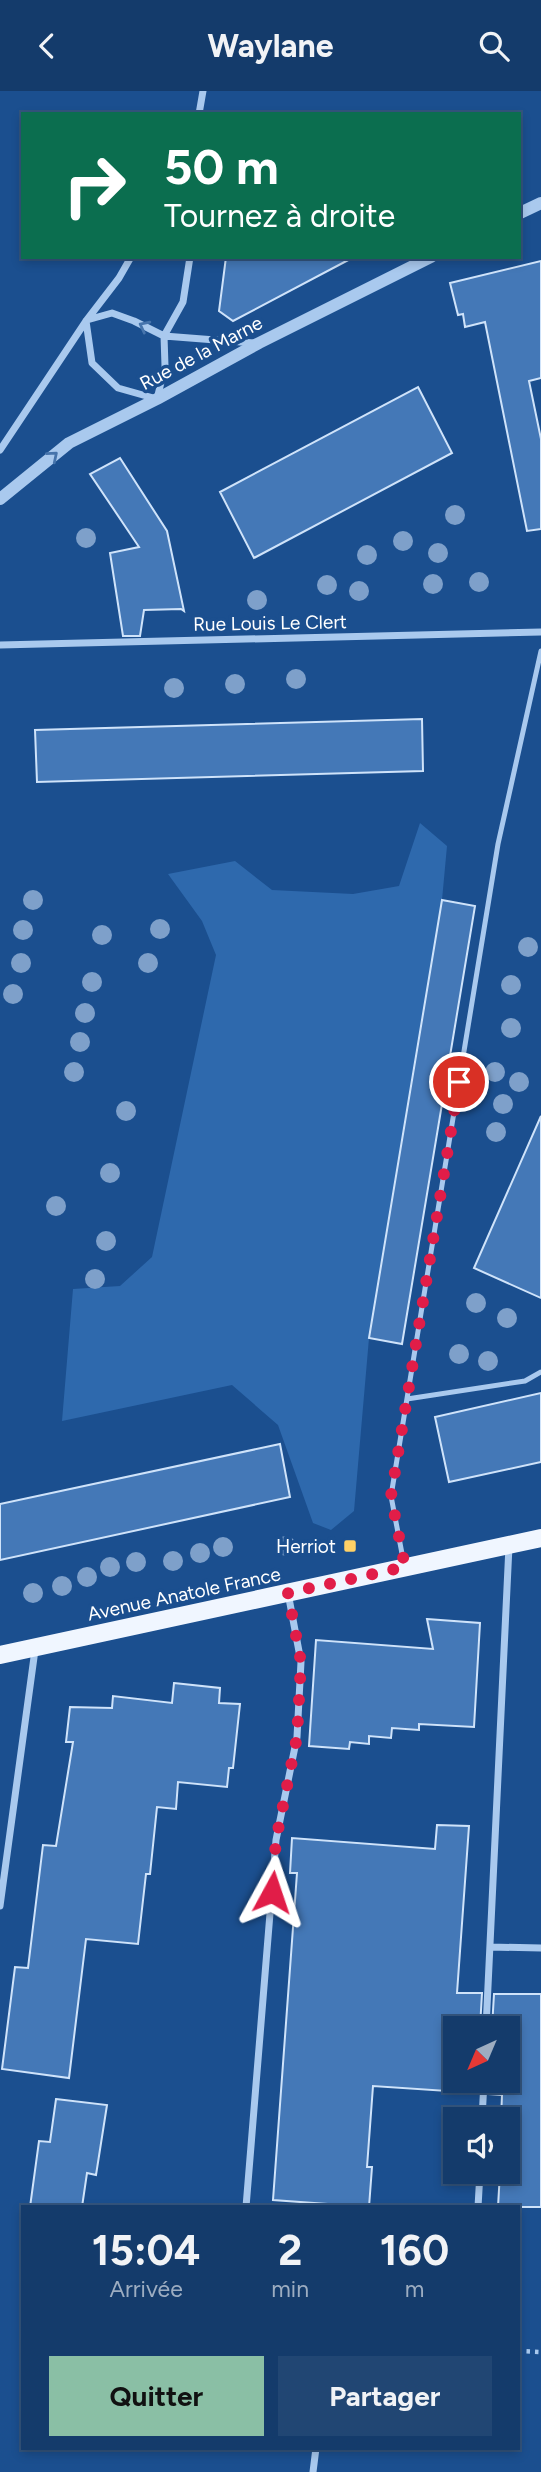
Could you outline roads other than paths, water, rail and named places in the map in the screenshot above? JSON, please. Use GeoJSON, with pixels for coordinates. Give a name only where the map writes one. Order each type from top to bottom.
{"type":"FeatureCollection","features":[{"type":"Feature","properties":{"kind":"main road","name":"Avenue Anatole France"},"geometry":{"type":"LineString","coordinates":[[0,1654],[541,1538]]}},
{"type":"Feature","properties":{"kind":"street"},"geometry":{"type":"LineString","coordinates":[[199,112],[203,91]]}},
{"type":"Feature","properties":{"kind":"street"},"geometry":{"type":"LineString","coordinates":[[521,213],[541,203]]}},
{"type":"Feature","properties":{"kind":"street"},"geometry":{"type":"LineString","coordinates":[[0,450],[130,259]]}},
{"type":"Feature","properties":{"kind":"street"},"geometry":{"type":"LineString","coordinates":[[86,321],[92,363],[118,389],[158,399],[165,366],[164,336],[184,302],[190,259]]}},
{"type":"Feature","properties":{"kind":"street","name":"Rue de la Marne"},"geometry":{"type":"LineString","coordinates":[[0,499],[69,443],[158,399],[259,343],[428,259]]}},
{"type":"Feature","properties":{"kind":"street"},"geometry":{"type":"LineString","coordinates":[[86,321],[112,313],[164,336],[259,343]]}},
{"type":"Feature","properties":{"kind":"street","name":"Rue Louis Le Clert"},"geometry":{"type":"LineString","coordinates":[[0,645],[541,632]]}},
{"type":"Feature","properties":{"kind":"street"},"geometry":{"type":"LineString","coordinates":[[487,2016],[509,1545]]}},
{"type":"Feature","properties":{"kind":"street"},"geometry":{"type":"LineString","coordinates":[[246,2205],[276,1840],[297,1737],[301,1662],[288,1593]]}},
{"type":"Feature","properties":{"kind":"street"},"geometry":{"type":"LineString","coordinates":[[0,1906],[36,1647]]}},
{"type":"Feature","properties":{"kind":"street"},"geometry":{"type":"LineString","coordinates":[[490,1947],[541,1948]]}},
{"type":"Feature","properties":{"kind":"street"},"geometry":{"type":"LineString","coordinates":[[478,2205],[479,2184]]}},
{"type":"Feature","properties":{"kind":"street"},"geometry":{"type":"LineString","coordinates":[[313,2472],[316,2450]]}},
{"type":"Feature","properties":{"kind":"lane"},"geometry":{"type":"LineString","coordinates":[[405,1567],[391,1496],[498,844],[541,651]]}},
{"type":"Feature","properties":{"kind":"lane"},"geometry":{"type":"LineString","coordinates":[[407,1399],[525,1381],[541,1372]]}},
{"type":"Feature","properties":{"kind":"place","name":"Herriot"},"geometry":{"type":"Point","coordinates":[350,1546]}}]}
